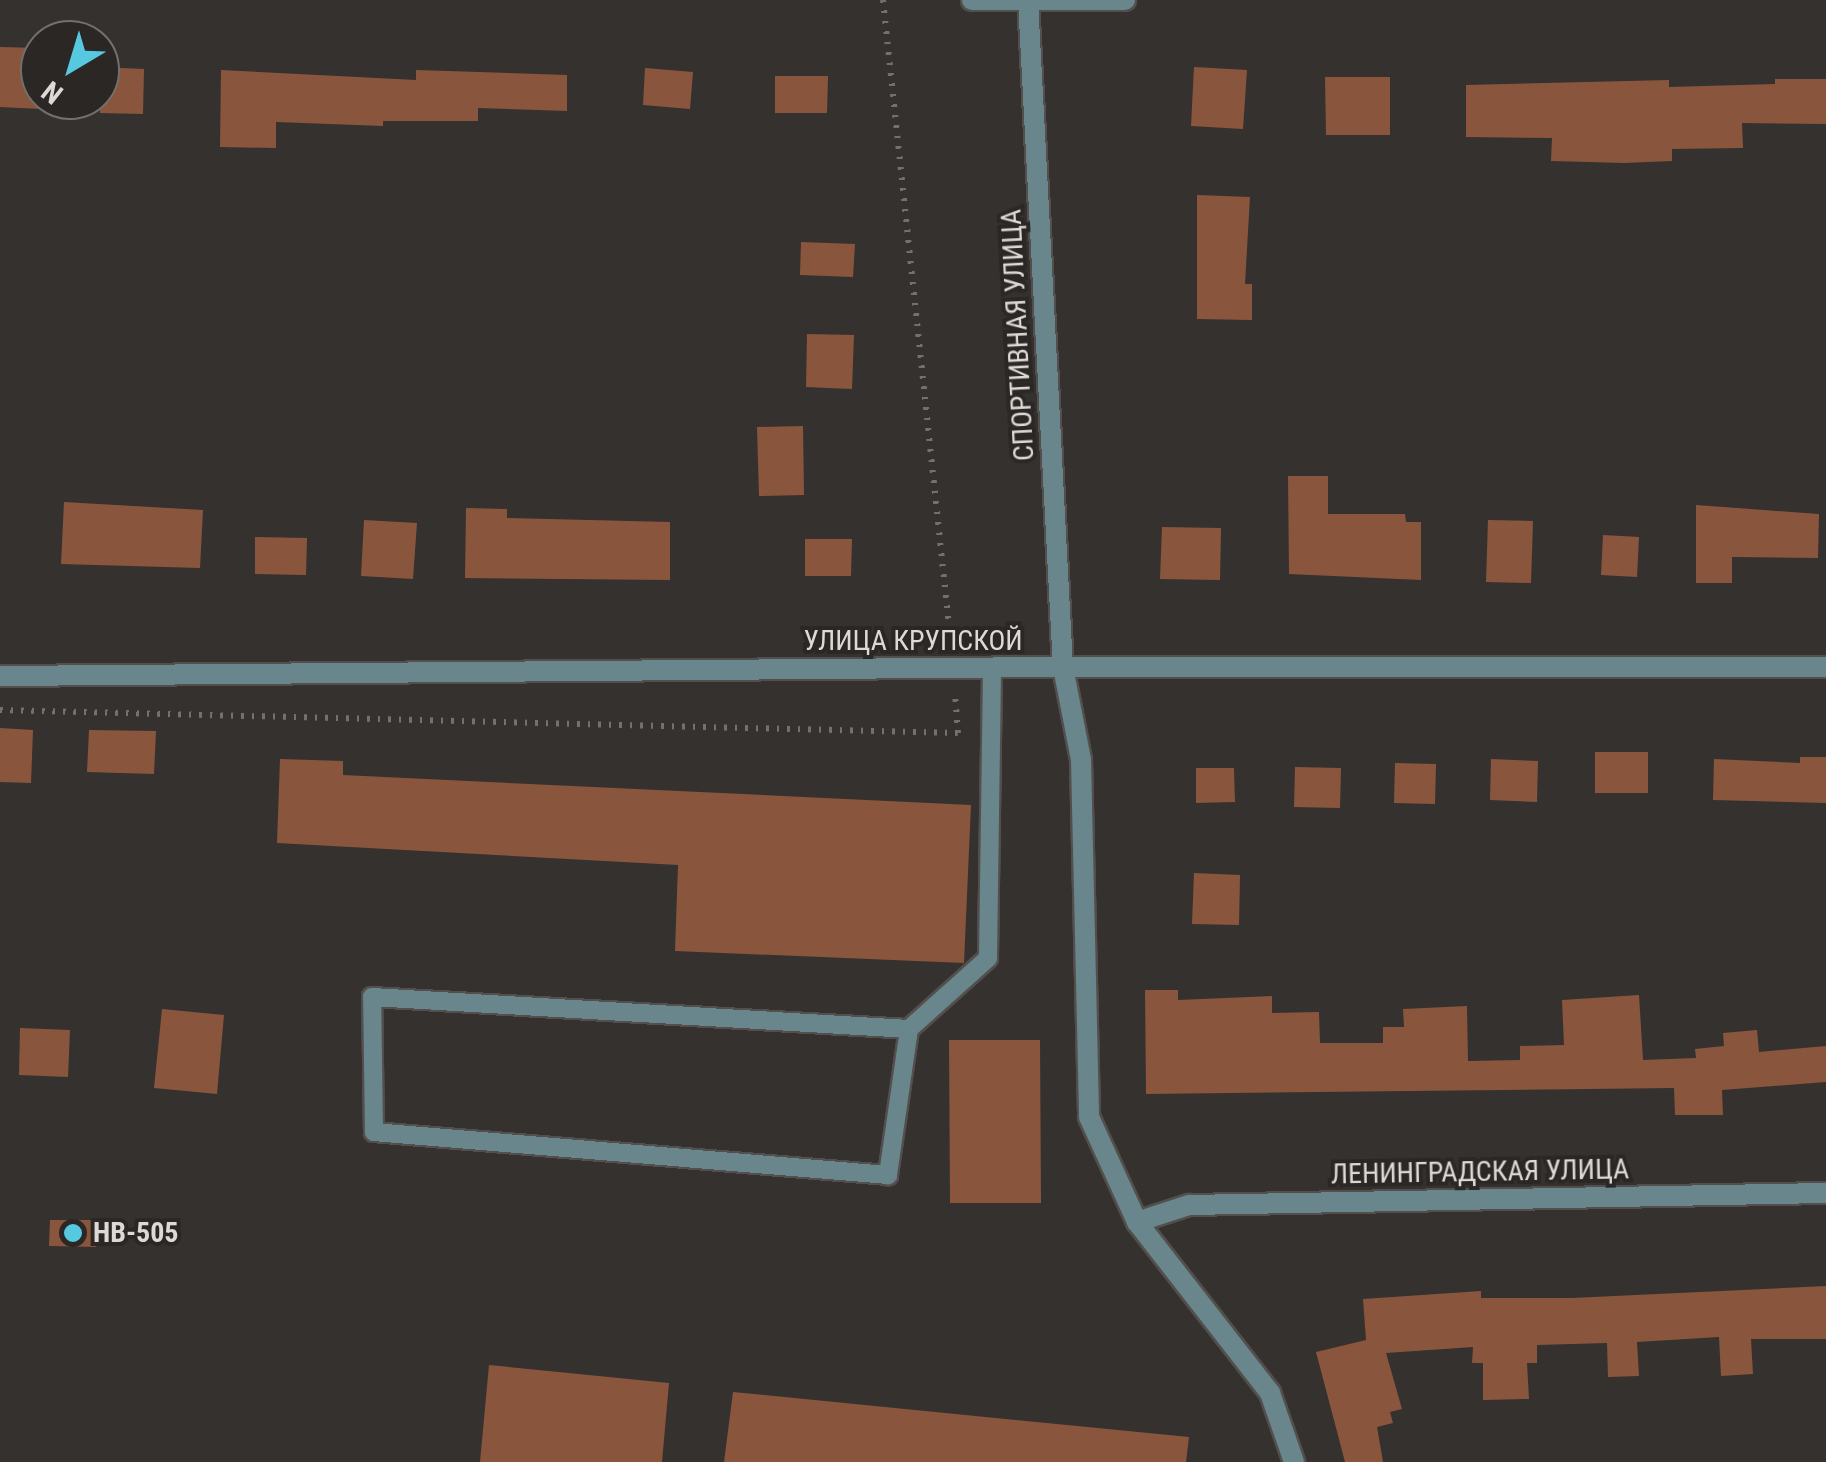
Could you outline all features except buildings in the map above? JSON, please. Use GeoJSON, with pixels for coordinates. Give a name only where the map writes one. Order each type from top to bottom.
{"type":"FeatureCollection","features":[{"type":"Feature","properties":{"kind":"street"},"geometry":{"type":"LineString","coordinates":[[972,0],[1125,0]]}},
{"type":"Feature","properties":{"kind":"street","name":"СПОРТИВНАЯ УЛИЦА"},"geometry":{"type":"LineString","coordinates":[[1028,0],[1064,667],[1081,760],[1089,1116],[1136,1222],[1270,1393],[1294,1462]]}},
{"type":"Feature","properties":{"kind":"street","name":"УЛИЦА КРУПСКОЙ"},"geometry":{"type":"LineString","coordinates":[[0,676],[1064,667],[1826,667]]}},
{"type":"Feature","properties":{"kind":"street","name":"ЛЕНИНГРАДСКАЯ УЛИЦА"},"geometry":{"type":"LineString","coordinates":[[1136,1222],[1189,1205],[1826,1194]]}},
{"type":"Feature","properties":{"kind":"lane"},"geometry":{"type":"LineString","coordinates":[[909,1029],[372,997],[374,1132],[888,1175],[909,1029],[988,958],[992,668]]}},
{"type":"Feature","properties":{"kind":"path"},"geometry":{"type":"LineString","coordinates":[[0,710],[958,733],[884,0]]}},
{"type":"Feature","properties":{"kind":"place","name":"НВ-505"},"geometry":{"type":"Point","coordinates":[73,1233]}}]}
